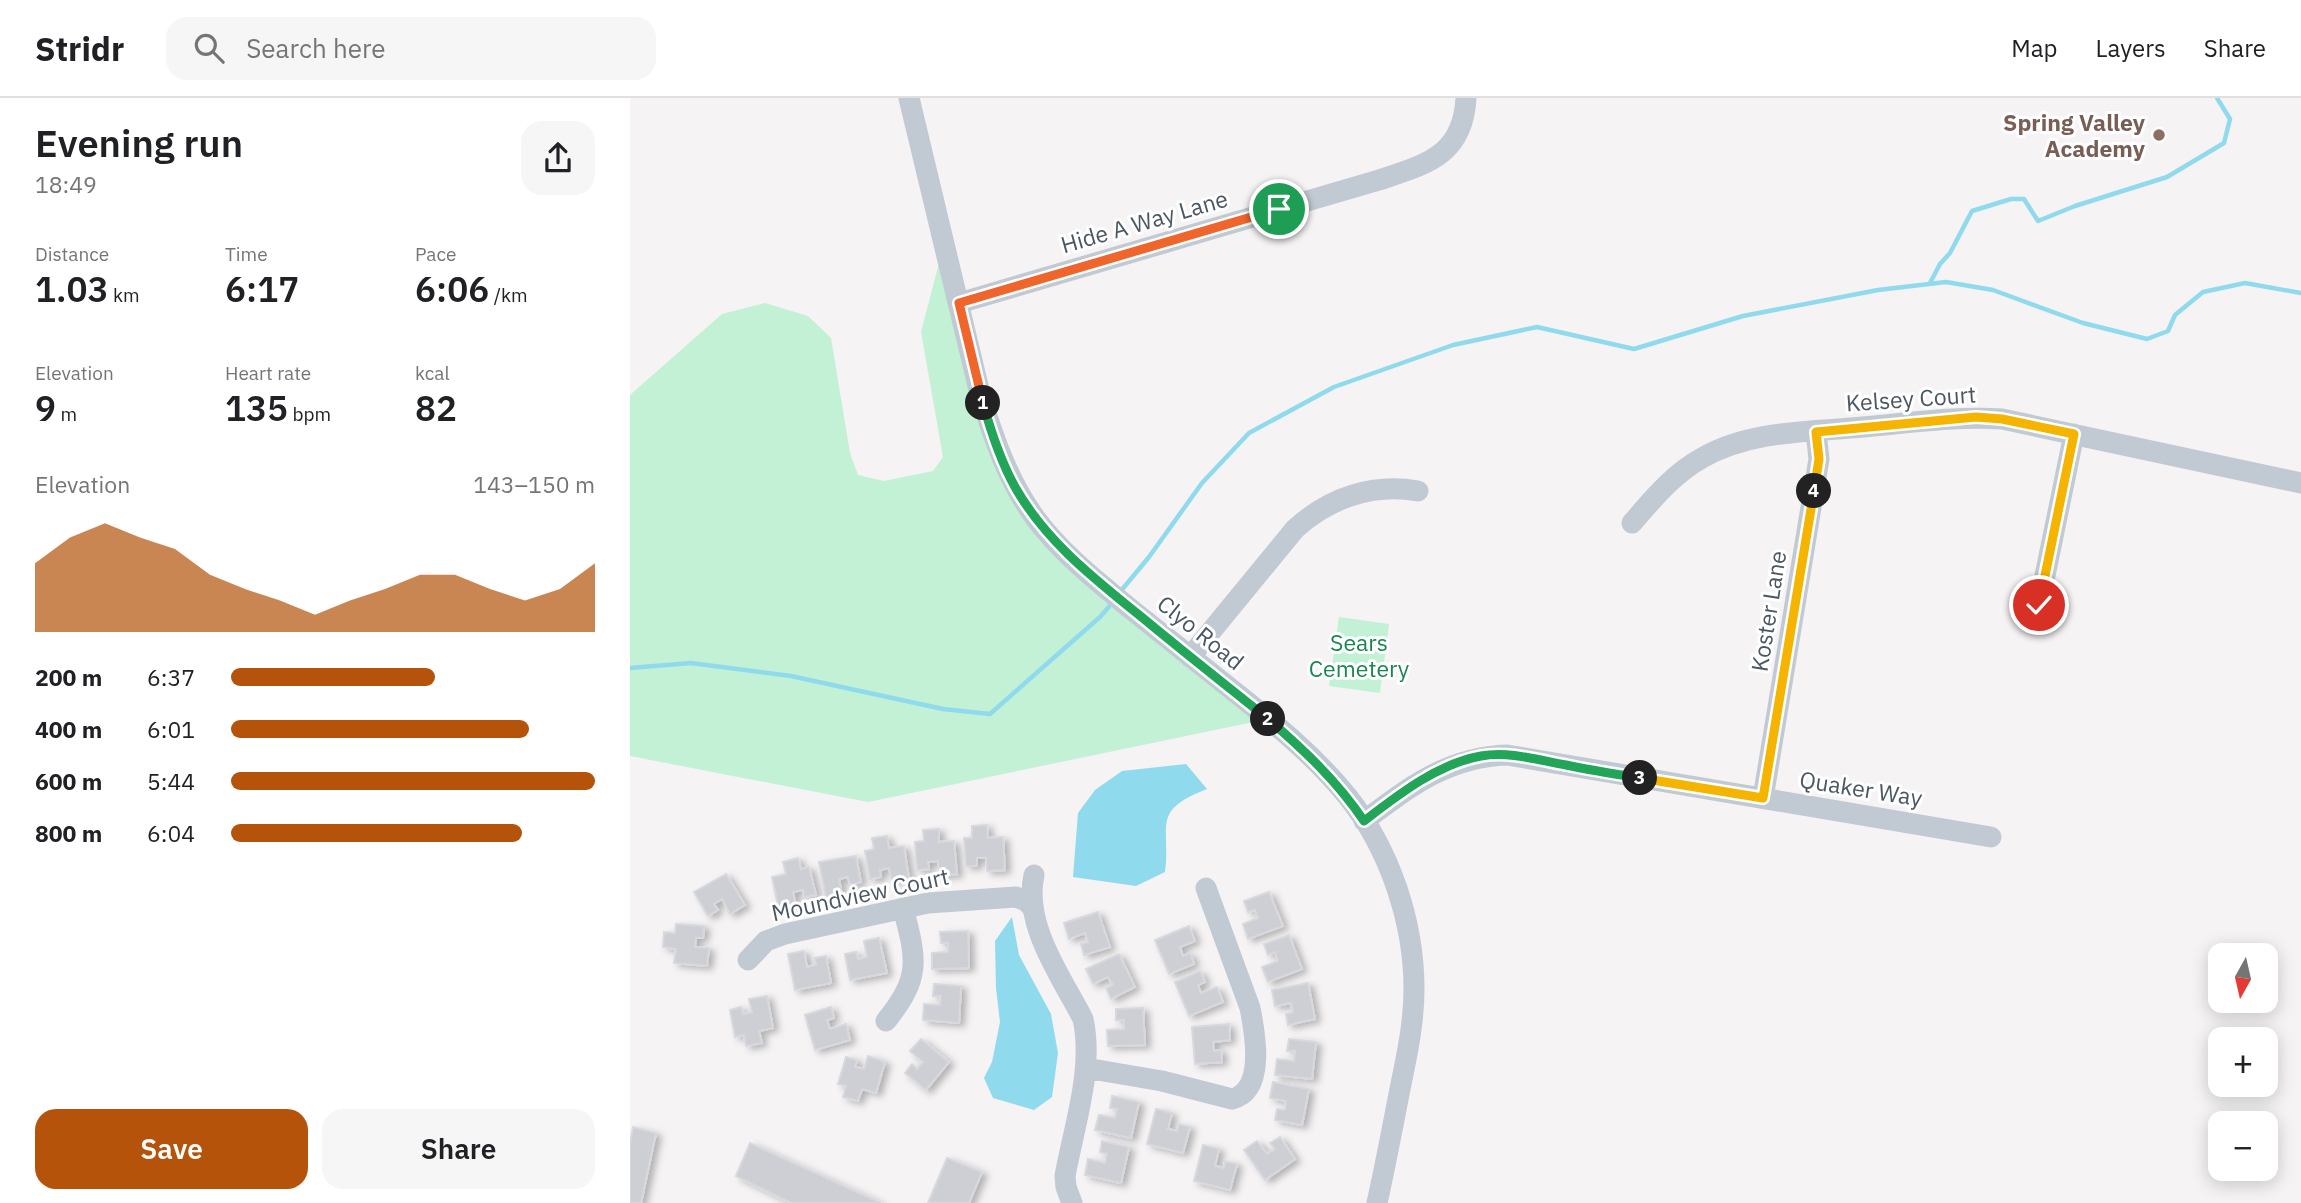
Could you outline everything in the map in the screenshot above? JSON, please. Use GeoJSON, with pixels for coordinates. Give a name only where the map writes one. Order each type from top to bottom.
{"type":"FeatureCollection","features":[{"type":"Feature","properties":{"kind":"street","name":"Clyo Road"},"geometry":{"type":"LineString","coordinates":[[909,98],[981,394],[1003,463],[1016,488],[1037,520],[1089,575],[1297,743],[1348,798],[1364,821],[1391,874],[1411,944],[1414,988],[1409,1049],[1377,1203]]}},
{"type":"Feature","properties":{"kind":"street","name":"Hide A Way Lane"},"geometry":{"type":"LineString","coordinates":[[959,303],[1366,184],[1425,164],[1438,156],[1458,134],[1466,98]]}},
{"type":"Feature","properties":{"kind":"street","name":"Kelsey Court"},"geometry":{"type":"LineString","coordinates":[[1632,523],[1682,470],[1735,444],[1768,436],[1976,417],[2002,419],[2301,483]]}},
{"type":"Feature","properties":{"kind":"street","name":"Koster Lane"},"geometry":{"type":"LineString","coordinates":[[1763,798],[1819,459],[1816,432]]}},
{"type":"Feature","properties":{"kind":"street"},"geometry":{"type":"LineString","coordinates":[[2039,605],[2074,434]]}},
{"type":"Feature","properties":{"kind":"street"},"geometry":{"type":"LineString","coordinates":[[1191,657],[1286,540],[1309,517],[1329,505],[1364,491],[1398,487],[1418,491]]}},
{"type":"Feature","properties":{"kind":"street","name":"Quaker Way"},"geometry":{"type":"LineString","coordinates":[[1364,821],[1390,801],[1452,765],[1483,756],[1525,757],[1992,837]]}},
{"type":"Feature","properties":{"kind":"street"},"geometry":{"type":"LineString","coordinates":[[1034,875],[1031,906],[1049,953],[1083,1019],[1087,1049],[1086,1068],[1065,1175],[1072,1203]]}},
{"type":"Feature","properties":{"kind":"street"},"geometry":{"type":"LineString","coordinates":[[1086,1068],[1162,1081],[1231,1098],[1238,1097],[1249,1087],[1255,1057],[1251,1008],[1206,888]]}},
{"type":"Feature","properties":{"kind":"street","name":"Moundview Court"},"geometry":{"type":"LineString","coordinates":[[748,960],[756,949],[785,934],[903,908],[967,899],[1016,897],[1031,906]]}},
{"type":"Feature","properties":{"kind":"street"},"geometry":{"type":"LineString","coordinates":[[886,1021],[903,999],[913,970],[913,956],[903,908]]}},
{"type":"Feature","properties":{"kind":"green space"},"geometry":{"type":"Polygon","coordinates":[[[944,244],[980,394],[1037,520],[1268,719],[868,802],[630,756],[630,395],[722,314],[765,303],[808,316],[831,338],[850,453],[858,475],[884,481],[933,471],[943,457],[921,332],[944,244]]]}},
{"type":"Feature","properties":{"kind":"green space","name":"Sears Cemetery"},"geometry":{"type":"Polygon","coordinates":[[[1339,617],[1389,624],[1380,693],[1329,686],[1339,617]]]}},
{"type":"Feature","properties":{"kind":"water"},"geometry":{"type":"Polygon","coordinates":[[[1186,764],[1207,789],[1189,797],[1170,813],[1166,831],[1165,872],[1136,886],[1073,877],[1078,813],[1095,790],[1122,771],[1186,764]]]}},
{"type":"Feature","properties":{"kind":"water"},"geometry":{"type":"Polygon","coordinates":[[[1012,917],[1019,955],[1051,1014],[1058,1053],[1052,1097],[1034,1110],[993,1098],[984,1078],[992,1062],[1000,1022],[995,941],[1012,917]]]}},
{"type":"Feature","properties":{"kind":"building"},"geometry":{"type":"Polygon","coordinates":[[[987,825],[988,838],[1003,837],[1005,870],[987,871],[986,858],[977,858],[977,866],[966,866],[964,838],[972,838],[972,826],[987,825]]]}},
{"type":"Feature","properties":{"kind":"building"},"geometry":{"type":"Polygon","coordinates":[[[939,829],[939,842],[954,841],[957,874],[939,875],[938,861],[928,862],[929,869],[917,870],[915,842],[924,841],[923,830],[939,829]]]}},
{"type":"Feature","properties":{"kind":"building"},"geometry":{"type":"Polygon","coordinates":[[[887,836],[889,848],[904,846],[909,879],[892,881],[889,868],[880,870],[881,877],[870,879],[865,851],[874,849],[872,838],[887,836]]]}},
{"type":"Feature","properties":{"kind":"building"},"geometry":{"type":"Polygon","coordinates":[[[856,856],[861,882],[850,885],[848,877],[839,879],[842,895],[826,898],[819,862],[856,856]]]}},
{"type":"Feature","properties":{"kind":"building"},"geometry":{"type":"Polygon","coordinates":[[[798,858],[801,869],[809,867],[816,895],[804,897],[803,890],[793,892],[796,906],[779,910],[772,877],[786,874],[783,862],[798,858]]]}},
{"type":"Feature","properties":{"kind":"building"},"geometry":{"type":"Polygon","coordinates":[[[726,874],[745,905],[730,914],[722,899],[714,904],[718,910],[708,916],[694,892],[726,874]]]}},
{"type":"Feature","properties":{"kind":"building"},"geometry":{"type":"Polygon","coordinates":[[[1269,892],[1283,926],[1248,939],[1243,924],[1258,918],[1255,910],[1248,912],[1244,901],[1269,892]]]}},
{"type":"Feature","properties":{"kind":"building"},"geometry":{"type":"Polygon","coordinates":[[[1098,912],[1110,947],[1084,955],[1081,944],[1088,942],[1085,933],[1069,939],[1064,923],[1098,912]]]}},
{"type":"Feature","properties":{"kind":"building"},"geometry":{"type":"Polygon","coordinates":[[[676,924],[704,926],[703,938],[696,938],[695,947],[709,948],[707,966],[674,963],[676,949],[663,947],[664,932],[675,933],[676,924]]]}},
{"type":"Feature","properties":{"kind":"building"},"geometry":{"type":"Polygon","coordinates":[[[1189,926],[1195,941],[1180,947],[1183,956],[1190,953],[1194,964],[1169,974],[1155,940],[1189,926]]]}},
{"type":"Feature","properties":{"kind":"building"},"geometry":{"type":"Polygon","coordinates":[[[968,931],[969,968],[932,969],[932,953],[948,952],[948,943],[941,943],[940,932],[968,931]]]}},
{"type":"Feature","properties":{"kind":"building"},"geometry":{"type":"Polygon","coordinates":[[[1289,935],[1302,969],[1268,982],[1262,967],[1278,961],[1275,952],[1268,955],[1264,944],[1289,935]]]}},
{"type":"Feature","properties":{"kind":"building"},"geometry":{"type":"Polygon","coordinates":[[[879,938],[887,973],[850,980],[845,954],[856,952],[858,959],[867,957],[864,941],[879,938]]]}},
{"type":"Feature","properties":{"kind":"building"},"geometry":{"type":"Polygon","coordinates":[[[804,951],[807,967],[816,965],[815,958],[826,956],[831,983],[795,990],[788,954],[804,951]]]}},
{"type":"Feature","properties":{"kind":"building"},"geometry":{"type":"Polygon","coordinates":[[[1119,954],[1135,987],[1111,999],[1106,988],[1113,985],[1108,977],[1093,984],[1086,969],[1119,954]]]}},
{"type":"Feature","properties":{"kind":"building"},"geometry":{"type":"Polygon","coordinates":[[[1200,971],[1205,982],[1198,985],[1201,993],[1217,987],[1223,1002],[1189,1016],[1175,982],[1200,971]]]}},
{"type":"Feature","properties":{"kind":"building"},"geometry":{"type":"Polygon","coordinates":[[[1308,983],[1315,1019],[1288,1025],[1286,1014],[1293,1012],[1291,1003],[1275,1006],[1272,990],[1308,983]]]}},
{"type":"Feature","properties":{"kind":"building"},"geometry":{"type":"Polygon","coordinates":[[[934,984],[961,986],[959,1023],[923,1020],[924,1004],[940,1005],[941,996],[933,996],[934,984]]]}},
{"type":"Feature","properties":{"kind":"building"},"geometry":{"type":"Polygon","coordinates":[[[767,996],[773,1028],[759,1031],[762,1043],[746,1046],[744,1035],[735,1037],[730,1010],[741,1007],[743,1014],[752,1012],[749,999],[767,996]]]}},
{"type":"Feature","properties":{"kind":"building"},"geometry":{"type":"Polygon","coordinates":[[[831,1007],[834,1018],[827,1020],[830,1029],[846,1024],[850,1040],[815,1050],[805,1015],[831,1007]]]}},
{"type":"Feature","properties":{"kind":"building"},"geometry":{"type":"Polygon","coordinates":[[[1143,1008],[1145,1045],[1108,1046],[1107,1030],[1124,1029],[1124,1020],[1116,1020],[1116,1009],[1143,1008]]]}},
{"type":"Feature","properties":{"kind":"building"},"geometry":{"type":"Polygon","coordinates":[[[1229,1024],[1230,1040],[1213,1042],[1214,1051],[1221,1050],[1222,1062],[1195,1064],[1192,1027],[1229,1024]]]}},
{"type":"Feature","properties":{"kind":"building"},"geometry":{"type":"Polygon","coordinates":[[[921,1039],[949,1062],[926,1090],[905,1073],[912,1064],[917,1069],[923,1062],[910,1051],[921,1039]]]}},
{"type":"Feature","properties":{"kind":"building"},"geometry":{"type":"Polygon","coordinates":[[[1289,1039],[1316,1042],[1312,1079],[1275,1075],[1277,1059],[1294,1061],[1295,1051],[1287,1051],[1289,1039]]]}},
{"type":"Feature","properties":{"kind":"building"},"geometry":{"type":"Polygon","coordinates":[[[868,1056],[885,1062],[876,1093],[862,1089],[858,1101],[843,1097],[846,1086],[838,1084],[846,1057],[857,1060],[855,1067],[864,1069],[868,1056]]]}},
{"type":"Feature","properties":{"kind":"building"},"geometry":{"type":"Polygon","coordinates":[[[1273,1082],[1309,1089],[1302,1125],[1275,1120],[1277,1109],[1285,1110],[1286,1101],[1270,1098],[1273,1082]]]}},
{"type":"Feature","properties":{"kind":"building"},"geometry":{"type":"Polygon","coordinates":[[[1112,1096],[1139,1102],[1131,1138],[1095,1130],[1099,1115],[1115,1118],[1117,1109],[1110,1108],[1112,1096]]]}},
{"type":"Feature","properties":{"kind":"building"},"geometry":{"type":"Polygon","coordinates":[[[1156,1109],[1172,1113],[1168,1129],[1177,1131],[1179,1124],[1190,1127],[1183,1153],[1147,1144],[1156,1109]]]}},
{"type":"Feature","properties":{"kind":"building"},"geometry":{"type":"Polygon","coordinates":[[[633,1127],[656,1133],[641,1203],[630,1203],[630,1143],[633,1127]]]}},
{"type":"Feature","properties":{"kind":"building"},"geometry":{"type":"Polygon","coordinates":[[[1280,1137],[1295,1159],[1265,1180],[1244,1150],[1257,1141],[1267,1154],[1275,1149],[1270,1143],[1280,1137]]]}},
{"type":"Feature","properties":{"kind":"building"},"geometry":{"type":"Polygon","coordinates":[[[1102,1141],[1129,1147],[1121,1183],[1085,1175],[1088,1159],[1105,1163],[1107,1154],[1100,1152],[1102,1141]]]}},
{"type":"Feature","properties":{"kind":"building"},"geometry":{"type":"Polygon","coordinates":[[[750,1143],[881,1203],[791,1203],[736,1176],[750,1143]]]}},
{"type":"Feature","properties":{"kind":"building"},"geometry":{"type":"Polygon","coordinates":[[[1203,1145],[1219,1149],[1215,1166],[1224,1168],[1225,1161],[1237,1164],[1230,1190],[1194,1181],[1203,1145]]]}},
{"type":"Feature","properties":{"kind":"building"},"geometry":{"type":"Polygon","coordinates":[[[947,1158],[982,1172],[969,1203],[928,1203],[947,1158]]]}},
{"type":"Feature","properties":{"kind":"waterway"},"geometry":{"type":"LineString","coordinates":[[1930,283],[1940,264],[1950,253],[1972,211],[2011,199],[2024,199],[2038,221],[2075,206],[2167,177],[2224,143],[2230,119],[2217,98]]}},
{"type":"Feature","properties":{"kind":"waterway"},"geometry":{"type":"LineString","coordinates":[[1120,592],[1149,557],[1202,483],[1249,433],[1334,387],[1453,345],[1537,327],[1634,349],[1743,316],[1878,290],[1946,282],[1993,290],[2083,323],[2147,339],[2168,331],[2175,315],[2203,292],[2245,283],[2301,293]]}},
{"type":"Feature","properties":{"kind":"waterway"},"geometry":{"type":"LineString","coordinates":[[630,668],[691,663],[791,676],[943,709],[990,714],[1100,617],[1113,602]]}},
{"type":"Feature","properties":{"kind":"place","name":"Spring Valley Academy"},"geometry":{"type":"Point","coordinates":[2159,135]}},
{"type":"Feature","properties":{"kind":"route"},"geometry":{"type":"LineString","coordinates":[[1279,209],[959,303],[992,435],[1016,488],[1037,520],[1089,575],[1297,743],[1324,770],[1364,821],[1433,774],[1483,756],[1525,757],[1763,798],[1819,459],[1816,432],[1976,417],[2002,419],[2074,434],[2039,605]]}}]}
